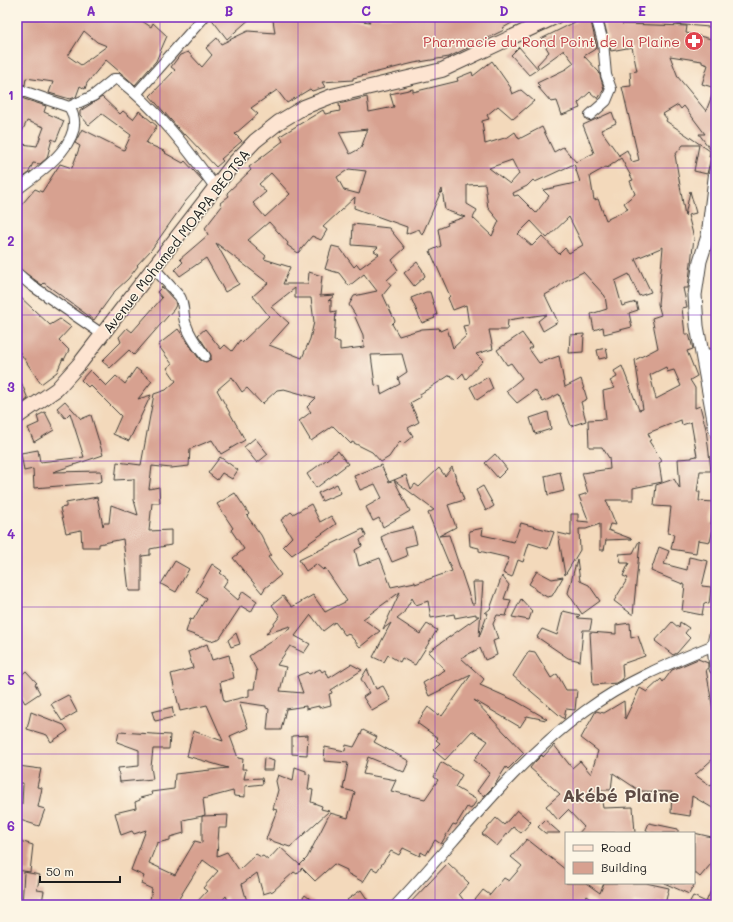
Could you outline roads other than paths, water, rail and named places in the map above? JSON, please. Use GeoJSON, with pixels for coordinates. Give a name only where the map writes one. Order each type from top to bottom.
{"type":"FeatureCollection","features":[{"type":"Feature","properties":{"kind":"main road","name":"Avenue Mohamed MOAPA BEOTSA"},"geometry":{"type":"LineString","coordinates":[[17,417],[57,389],[154,268],[215,187],[255,141],[279,122],[304,107],[332,96],[442,70],[555,17]]}},
{"type":"Feature","properties":{"kind":"main road"},"geometry":{"type":"LineString","coordinates":[[680,17],[716,20]]}},
{"type":"Feature","properties":{"kind":"street"},"geometry":{"type":"LineString","coordinates":[[136,94],[204,17]]}},
{"type":"Feature","properties":{"kind":"street"},"geometry":{"type":"LineString","coordinates":[[590,115],[606,100],[611,89],[606,75],[603,42],[596,17]]}},
{"type":"Feature","properties":{"kind":"street"},"geometry":{"type":"LineString","coordinates":[[69,107],[93,96],[116,78],[136,94],[178,137],[215,187]]}},
{"type":"Feature","properties":{"kind":"street"},"geometry":{"type":"LineString","coordinates":[[17,89],[69,107],[75,115],[76,125],[64,148],[46,168],[19,188]]}},
{"type":"Feature","properties":{"kind":"street"},"geometry":{"type":"LineString","coordinates":[[716,170],[712,235],[700,262],[695,295],[697,326],[716,431]]}},
{"type":"Feature","properties":{"kind":"street"},"geometry":{"type":"LineString","coordinates":[[154,268],[183,302],[183,313],[188,330],[205,356]]}},
{"type":"Feature","properties":{"kind":"street"},"geometry":{"type":"LineString","coordinates":[[17,273],[31,285],[102,334]]}},
{"type":"Feature","properties":{"kind":"street"},"geometry":{"type":"LineString","coordinates":[[703,355],[716,354]]}},
{"type":"Feature","properties":{"kind":"street"},"geometry":{"type":"LineString","coordinates":[[396,905],[519,767],[557,732],[587,710],[614,693],[715,640],[716,668]]}},
{"type":"Feature","properties":{"kind":"place","name":"Pharmacie du Rond Point de la Plaine"},"geometry":{"type":"Point","coordinates":[694,41]}},
{"type":"Feature","properties":{"kind":"district","name":"Akébé Plaine"},"geometry":{"type":"Point","coordinates":[621,795]}}]}
